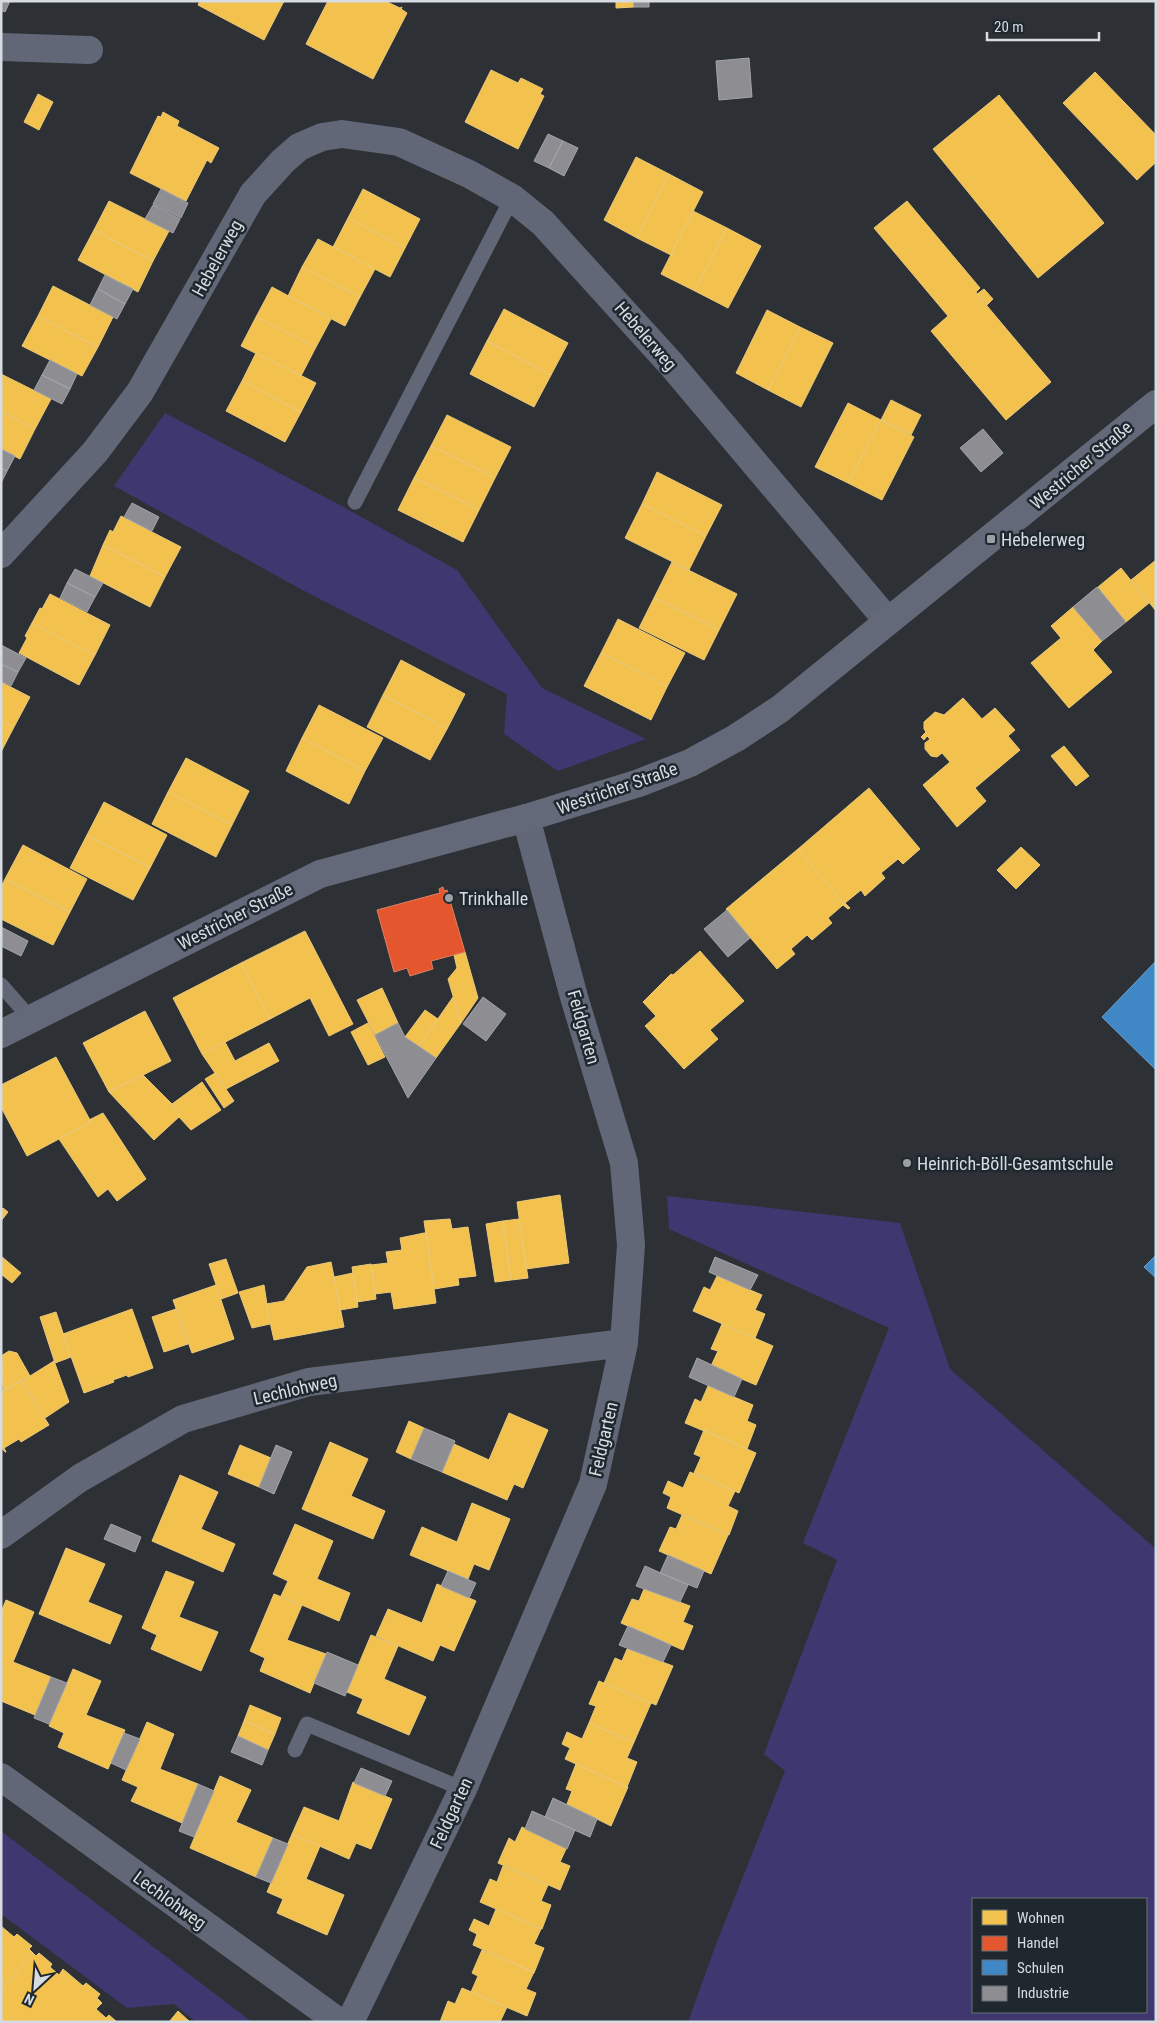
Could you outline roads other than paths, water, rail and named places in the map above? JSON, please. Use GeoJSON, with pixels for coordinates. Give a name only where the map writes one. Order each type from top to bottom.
{"type":"FeatureCollection","features":[{"type":"Feature","properties":{"kind":"street"},"geometry":{"type":"LineString","coordinates":[[1,47],[89,50]]}},
{"type":"Feature","properties":{"kind":"street","name":"Hebelerweg"},"geometry":{"type":"LineString","coordinates":[[1,554],[95,452],[140,392],[253,194],[283,161],[299,147],[322,137],[342,134],[399,142],[469,174],[512,198],[549,229],[651,342],[887,620]]}},
{"type":"Feature","properties":{"kind":"street","name":"Westricher Straße"},"geometry":{"type":"LineString","coordinates":[[1,1034],[320,874],[526,818],[647,780],[690,763],[736,738],[780,709],[887,620],[998,533],[1156,404]]}},
{"type":"Feature","properties":{"kind":"street","name":"Feldgarten"},"geometry":{"type":"LineString","coordinates":[[350,2022],[463,1789],[593,1484],[624,1343],[631,1245],[624,1163],[574,997],[526,818]]}},
{"type":"Feature","properties":{"kind":"street","name":"Lechlohweg"},"geometry":{"type":"LineString","coordinates":[[1,1535],[80,1478],[183,1419],[309,1382],[624,1343]]}},
{"type":"Feature","properties":{"kind":"street","name":"Lechlohweg"},"geometry":{"type":"LineString","coordinates":[[1,1777],[339,2022]]}},
{"type":"Feature","properties":{"kind":"lane"},"geometry":{"type":"LineString","coordinates":[[355,502],[512,198]]}},
{"type":"Feature","properties":{"kind":"lane"},"geometry":{"type":"LineString","coordinates":[[1,985],[31,1019]]}},
{"type":"Feature","properties":{"kind":"lane"},"geometry":{"type":"LineString","coordinates":[[295,1750],[307,1724],[463,1789]]}},
{"type":"Feature","properties":{"kind":"place","name":"Hebelerweg"},"geometry":{"type":"Point","coordinates":[991,539]}},
{"type":"Feature","properties":{"kind":"place","name":"Trinkhalle"},"geometry":{"type":"Point","coordinates":[449,898]}},
{"type":"Feature","properties":{"kind":"place","name":"Heinrich-Böll-Gesamtschule"},"geometry":{"type":"Point","coordinates":[907,1163]}}]}
